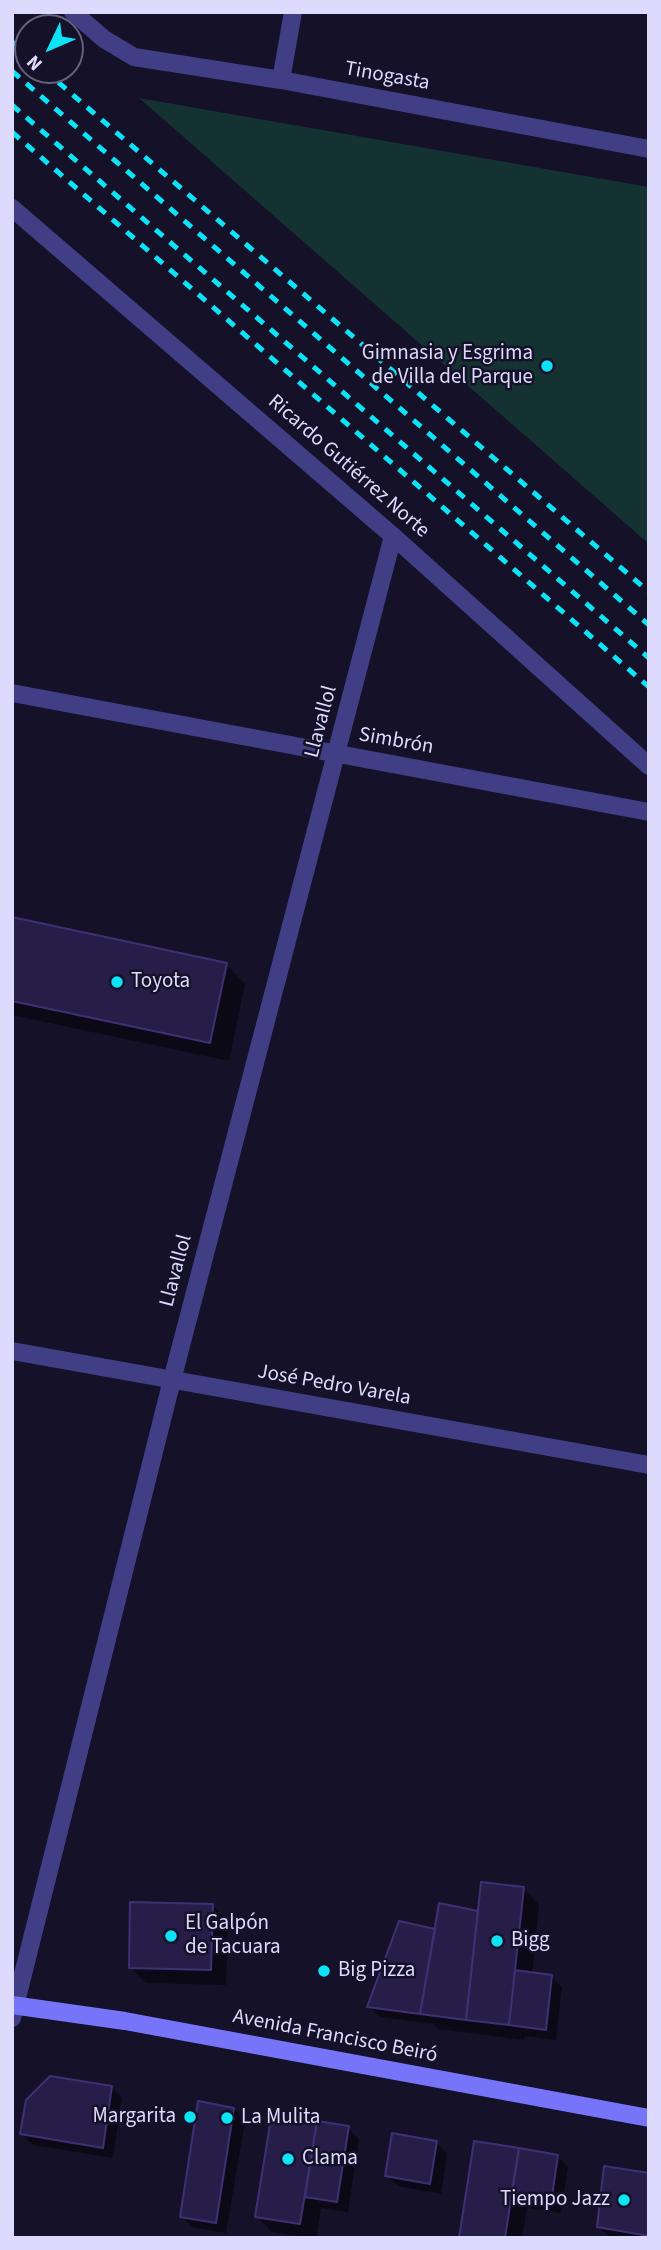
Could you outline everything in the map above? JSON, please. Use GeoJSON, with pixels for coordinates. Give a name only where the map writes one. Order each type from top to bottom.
{"type":"FeatureCollection","features":[{"type":"Feature","properties":{"kind":"main road","name":"Avenida Francisco Beiró"},"geometry":{"type":"LineString","coordinates":[[13,2009],[125,2021],[649,2118]]}},
{"type":"Feature","properties":{"kind":"street","name":"Tinogasta"},"geometry":{"type":"LineString","coordinates":[[74,12],[104,39],[134,57],[281,80],[649,149]]}},
{"type":"Feature","properties":{"kind":"street"},"geometry":{"type":"LineString","coordinates":[[281,80],[293,12]]}},
{"type":"Feature","properties":{"kind":"street","name":"Ricardo Gutiérrez Norte"},"geometry":{"type":"LineString","coordinates":[[12,208],[393,536],[649,766]]}},
{"type":"Feature","properties":{"kind":"street","name":"Llavallol"},"geometry":{"type":"LineString","coordinates":[[13,2009],[172,1380],[393,536]]}},
{"type":"Feature","properties":{"kind":"street","name":"Simbrón"},"geometry":{"type":"LineString","coordinates":[[12,693],[649,812]]}},
{"type":"Feature","properties":{"kind":"street","name":"José Pedro Varela"},"geometry":{"type":"LineString","coordinates":[[12,1351],[649,1465]]}},
{"type":"Feature","properties":{"kind":"green space","name":"Gimnasia y Esgrima de Villa del Parque"},"geometry":{"type":"Polygon","coordinates":[[[139,98],[649,187],[649,544],[139,98]]]}},
{"type":"Feature","properties":{"kind":"building","name":"Toyota"},"geometry":{"type":"Polygon","coordinates":[[[12,917],[227,963],[210,1043],[12,1001],[12,917]]]}},
{"type":"Feature","properties":{"kind":"building","name":"Bigg"},"geometry":{"type":"Polygon","coordinates":[[[481,1882],[524,1887],[509,2025],[466,2020],[481,1882]]]}},
{"type":"Feature","properties":{"kind":"building","name":"El Galpón de Tacuara"},"geometry":{"type":"Polygon","coordinates":[[[130,1902],[213,1904],[211,1970],[129,1968],[130,1902]]]}},
{"type":"Feature","properties":{"kind":"building"},"geometry":{"type":"Polygon","coordinates":[[[439,1903],[478,1911],[466,2020],[420,2014],[439,1903]]]}},
{"type":"Feature","properties":{"kind":"building"},"geometry":{"type":"Polygon","coordinates":[[[399,1921],[435,1929],[420,2014],[367,2007],[399,1921]]]}},
{"type":"Feature","properties":{"kind":"building"},"geometry":{"type":"Polygon","coordinates":[[[515,1970],[552,1975],[546,2030],[509,2025],[515,1970]]]}},
{"type":"Feature","properties":{"kind":"building"},"geometry":{"type":"Polygon","coordinates":[[[50,2076],[112,2086],[103,2148],[20,2134],[26,2100],[50,2076]]]}},
{"type":"Feature","properties":{"kind":"building"},"geometry":{"type":"Polygon","coordinates":[[[198,2101],[234,2108],[216,2223],[180,2217],[198,2101]]]}},
{"type":"Feature","properties":{"kind":"building","name":"Clama"},"geometry":{"type":"Polygon","coordinates":[[[272,2112],[317,2121],[300,2224],[255,2217],[272,2112]]]}},
{"type":"Feature","properties":{"kind":"building"},"geometry":{"type":"Polygon","coordinates":[[[317,2121],[349,2126],[337,2202],[305,2197],[317,2121]]]}},
{"type":"Feature","properties":{"kind":"building"},"geometry":{"type":"Polygon","coordinates":[[[392,2133],[437,2141],[430,2184],[385,2176],[392,2133]]]}},
{"type":"Feature","properties":{"kind":"building"},"geometry":{"type":"Polygon","coordinates":[[[474,2141],[519,2148],[505,2238],[459,2238],[474,2141]]]}},
{"type":"Feature","properties":{"kind":"building"},"geometry":{"type":"Polygon","coordinates":[[[519,2148],[558,2155],[551,2203],[511,2197],[519,2148]]]}},
{"type":"Feature","properties":{"kind":"building","name":"Tiempo Jazz"},"geometry":{"type":"Polygon","coordinates":[[[604,2166],[649,2173],[649,2236],[597,2227],[604,2166]]]}},
{"type":"Feature","properties":{"kind":"railway"},"geometry":{"type":"LineString","coordinates":[[12,71],[649,625]]}},
{"type":"Feature","properties":{"kind":"railway"},"geometry":{"type":"LineString","coordinates":[[60,84],[649,592]]}},
{"type":"Feature","properties":{"kind":"railway"},"geometry":{"type":"LineString","coordinates":[[12,105],[649,658]]}},
{"type":"Feature","properties":{"kind":"railway"},"geometry":{"type":"LineString","coordinates":[[12,132],[649,687]]}},
{"type":"Feature","properties":{"kind":"place","name":"Gimnasia y Esgrima de Villa del Parque"},"geometry":{"type":"Point","coordinates":[547,366]}},
{"type":"Feature","properties":{"kind":"place","name":"Toyota"},"geometry":{"type":"Point","coordinates":[117,982]}},
{"type":"Feature","properties":{"kind":"place","name":"El Galpón de Tacuara"},"geometry":{"type":"Point","coordinates":[171,1936]}},
{"type":"Feature","properties":{"kind":"place","name":"Bigg"},"geometry":{"type":"Point","coordinates":[497,1941]}},
{"type":"Feature","properties":{"kind":"place","name":"Big Pizza"},"geometry":{"type":"Point","coordinates":[324,1971]}},
{"type":"Feature","properties":{"kind":"place","name":"Margarita"},"geometry":{"type":"Point","coordinates":[190,2117]}},
{"type":"Feature","properties":{"kind":"place","name":"La Mulita"},"geometry":{"type":"Point","coordinates":[227,2118]}},
{"type":"Feature","properties":{"kind":"place","name":"Clama"},"geometry":{"type":"Point","coordinates":[288,2159]}},
{"type":"Feature","properties":{"kind":"place","name":"Tiempo Jazz"},"geometry":{"type":"Point","coordinates":[624,2200]}}]}
